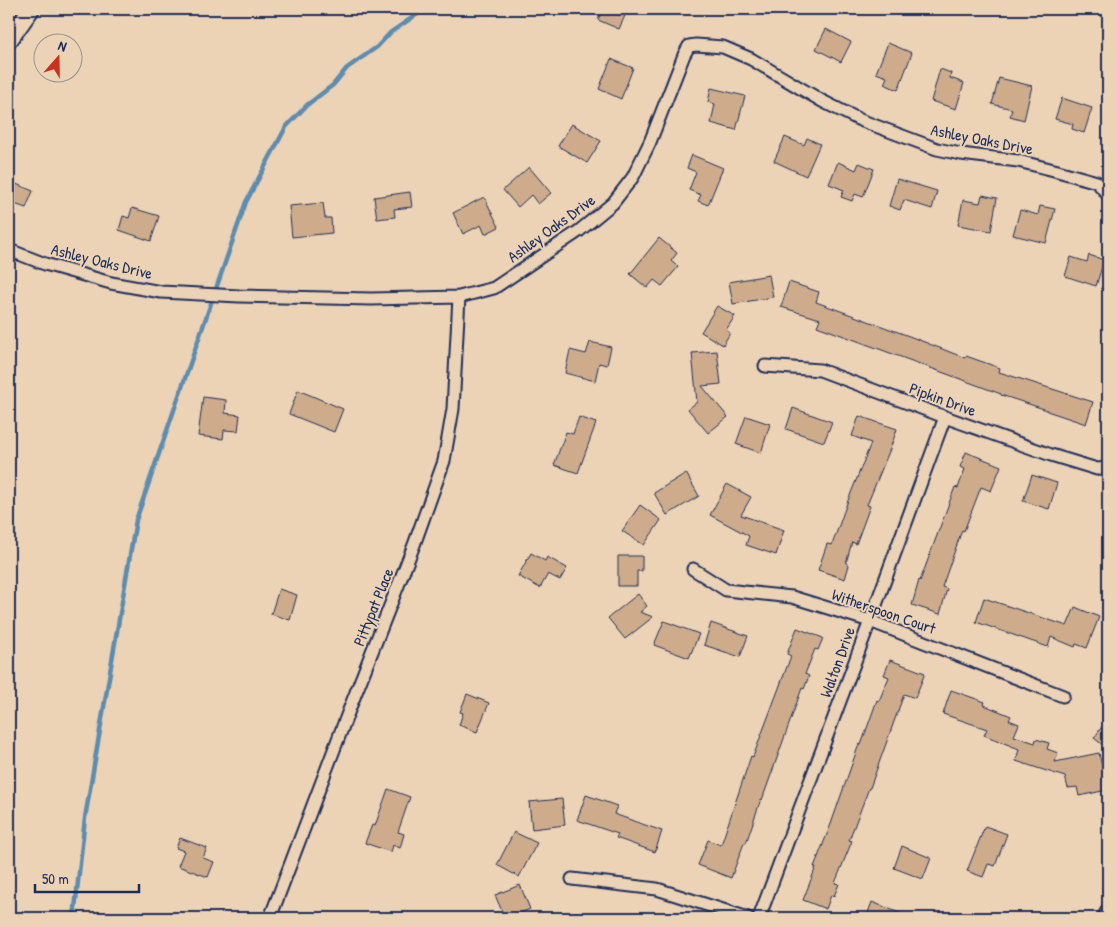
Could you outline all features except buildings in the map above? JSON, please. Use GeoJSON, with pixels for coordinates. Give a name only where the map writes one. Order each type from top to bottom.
{"type":"FeatureCollection","features":[{"type":"Feature","properties":{"kind":"main road"},"geometry":{"type":"LineString","coordinates":[[9,40],[31,9]]}},
{"type":"Feature","properties":{"kind":"street","name":"Ashley Oaks Drive"},"geometry":{"type":"LineString","coordinates":[[9,250],[45,264],[111,283],[162,292],[362,299],[459,297],[494,288],[579,231],[613,203],[632,177],[650,142],[684,55],[689,46],[696,45],[723,47],[751,59],[822,101],[887,131],[937,149],[1018,161],[1080,177],[1097,182],[1108,195]]}},
{"type":"Feature","properties":{"kind":"street","name":"Pittypat Place"},"geometry":{"type":"LineString","coordinates":[[270,918],[414,545],[444,461],[454,409],[459,297]]}},
{"type":"Feature","properties":{"kind":"street","name":"Pipkin Drive"},"geometry":{"type":"LineString","coordinates":[[765,366],[820,370],[1051,455],[1097,469],[1108,468]]}},
{"type":"Feature","properties":{"kind":"street","name":"Walton Drive"},"geometry":{"type":"LineString","coordinates":[[759,918],[944,417]]}},
{"type":"Feature","properties":{"kind":"street","name":"Witherspoon Court"},"geometry":{"type":"LineString","coordinates":[[693,569],[726,590],[792,597],[870,620],[1063,696]]}},
{"type":"Feature","properties":{"kind":"street"},"geometry":{"type":"LineString","coordinates":[[572,879],[657,889],[748,918]]}},
{"type":"Feature","properties":{"kind":"street"},"geometry":{"type":"LineString","coordinates":[[1103,918],[1108,909]]}},
{"type":"Feature","properties":{"kind":"waterway"},"geometry":{"type":"LineString","coordinates":[[74,918],[85,818],[136,520],[246,202],[286,127],[307,105],[333,85],[347,68],[377,47],[391,32],[425,9]]}}]}
